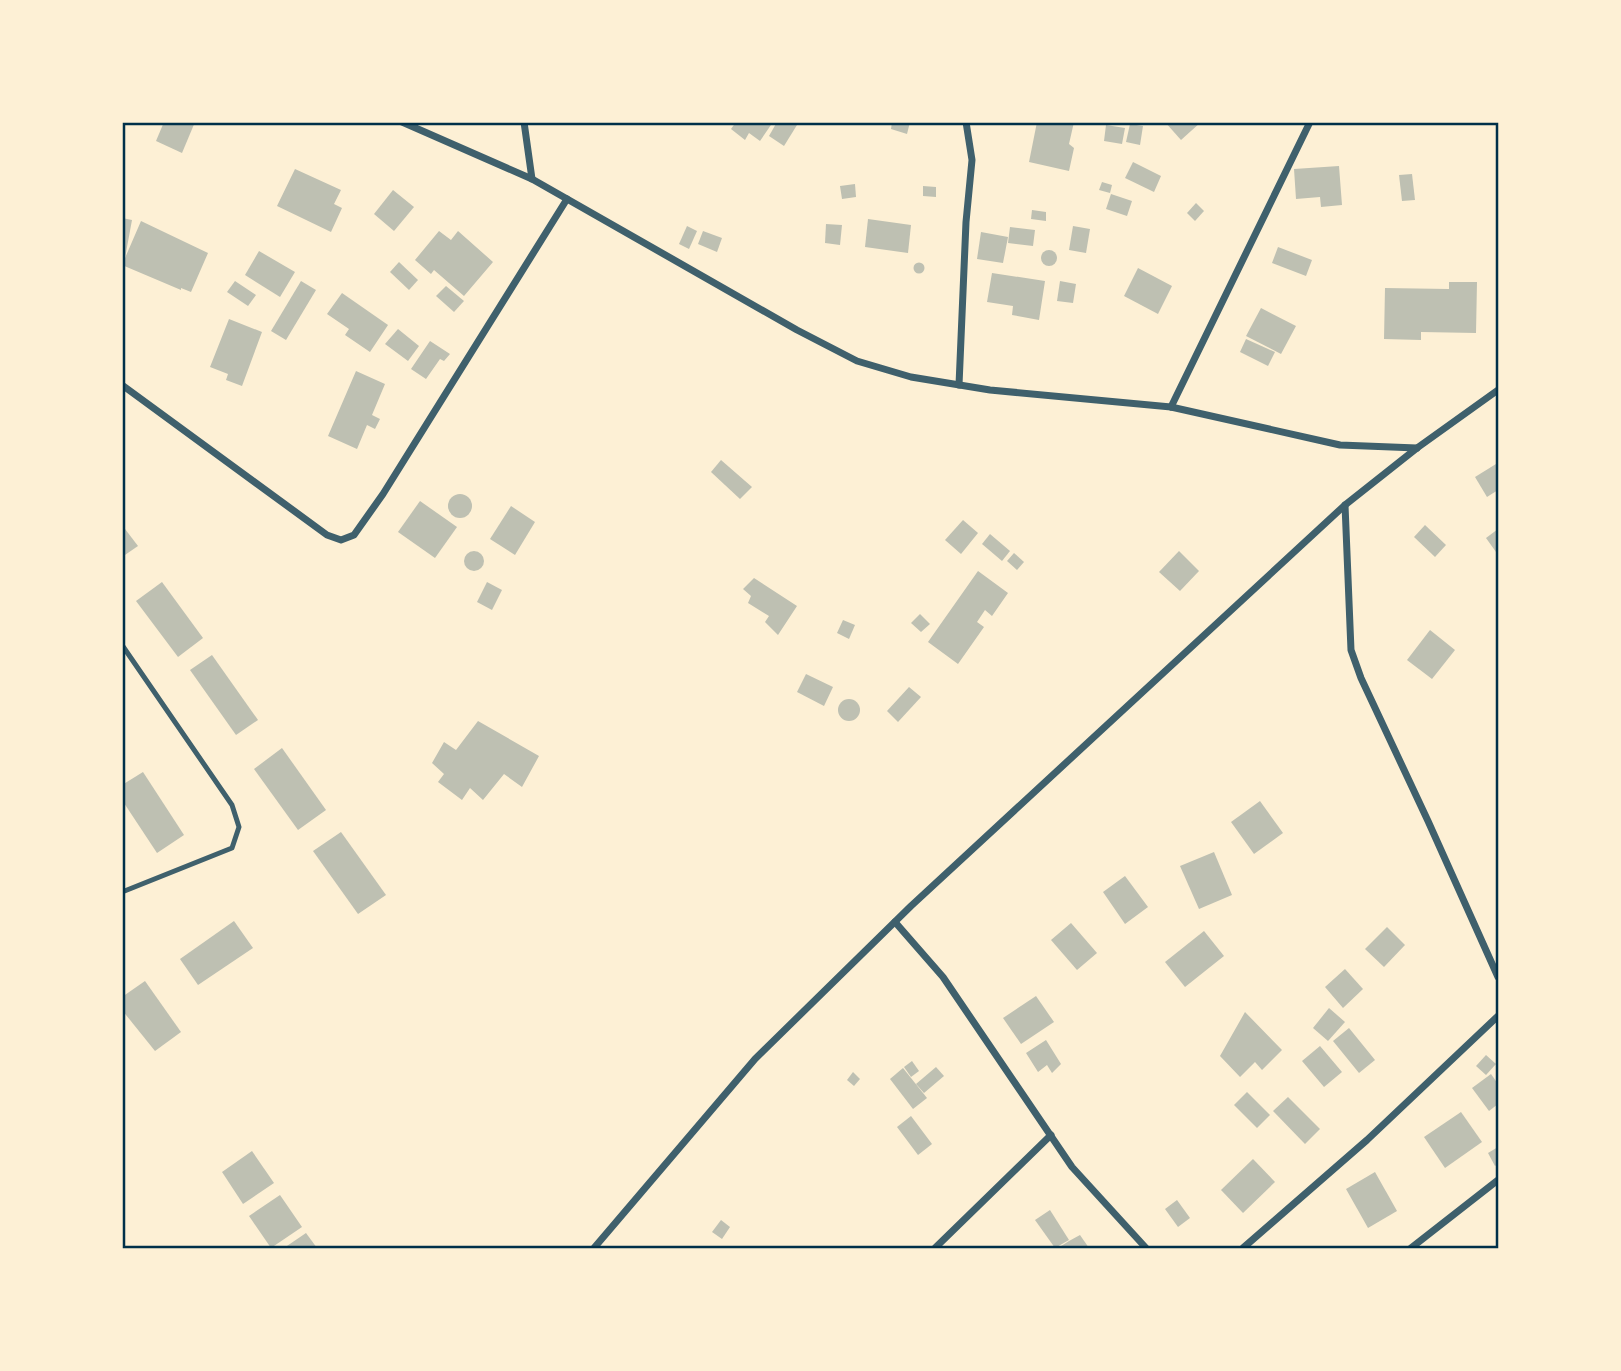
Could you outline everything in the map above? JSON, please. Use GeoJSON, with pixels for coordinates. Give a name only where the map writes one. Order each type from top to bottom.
{"type":"FeatureCollection","features":[{"type":"Feature","properties":{"kind":"street"},"geometry":{"type":"LineString","coordinates":[[402,122],[532,179],[797,330],[857,361],[911,377],[959,385],[1171,407],[1340,445],[1417,448]]}},
{"type":"Feature","properties":{"kind":"street"},"geometry":{"type":"LineString","coordinates":[[524,122],[532,179]]}},
{"type":"Feature","properties":{"kind":"street"},"geometry":{"type":"LineString","coordinates":[[959,385],[971,160],[966,122]]}},
{"type":"Feature","properties":{"kind":"street"},"geometry":{"type":"LineString","coordinates":[[1171,407],[1310,122]]}},
{"type":"Feature","properties":{"kind":"street"},"geometry":{"type":"LineString","coordinates":[[122,385],[327,535],[341,540],[354,536],[567,199]]}},
{"type":"Feature","properties":{"kind":"street"},"geometry":{"type":"LineString","coordinates":[[594,1248],[755,1059],[895,922],[1345,505],[1417,448],[1499,390]]}},
{"type":"Feature","properties":{"kind":"street"},"geometry":{"type":"LineString","coordinates":[[1345,505],[1351,650],[1361,678],[1499,978]]}},
{"type":"Feature","properties":{"kind":"street"},"geometry":{"type":"LineString","coordinates":[[895,922],[943,977],[1072,1167],[1146,1248]]}},
{"type":"Feature","properties":{"kind":"street"},"geometry":{"type":"LineString","coordinates":[[1243,1248],[1367,1140],[1499,1016]]}},
{"type":"Feature","properties":{"kind":"street"},"geometry":{"type":"LineString","coordinates":[[934,1248],[1051,1135]]}},
{"type":"Feature","properties":{"kind":"street"},"geometry":{"type":"LineString","coordinates":[[1411,1248],[1499,1180]]}},
{"type":"Feature","properties":{"kind":"lane"},"geometry":{"type":"LineString","coordinates":[[122,645],[232,805],[239,828],[232,848],[122,892]]}},
{"type":"Feature","properties":{"kind":"building"},"geometry":{"type":"Polygon","coordinates":[[[164,122],[195,122],[182,153],[156,141],[164,122]]]}},
{"type":"Feature","properties":{"kind":"building"},"geometry":{"type":"Polygon","coordinates":[[[736,122],[773,122],[760,141],[749,133],[745,140],[731,129],[736,122]]]}},
{"type":"Feature","properties":{"kind":"building"},"geometry":{"type":"Polygon","coordinates":[[[777,122],[794,122],[797,125],[784,146],[769,136],[777,122]]]}},
{"type":"Feature","properties":{"kind":"building"},"geometry":{"type":"Polygon","coordinates":[[[892,122],[910,122],[907,134],[891,129],[892,122]]]}},
{"type":"Feature","properties":{"kind":"building"},"geometry":{"type":"Polygon","coordinates":[[[1037,122],[1074,122],[1069,144],[1074,148],[1069,171],[1029,162],[1037,122]]]}},
{"type":"Feature","properties":{"kind":"building"},"geometry":{"type":"Polygon","coordinates":[[[1165,122],[1201,122],[1181,140],[1165,122]]]}},
{"type":"Feature","properties":{"kind":"building"},"geometry":{"type":"Polygon","coordinates":[[[1130,124],[1143,126],[1140,145],[1126,142],[1130,124]]]}},
{"type":"Feature","properties":{"kind":"building"},"geometry":{"type":"Polygon","coordinates":[[[1106,125],[1125,128],[1122,144],[1104,141],[1106,125]]]}},
{"type":"Feature","properties":{"kind":"building"},"geometry":{"type":"Polygon","coordinates":[[[1133,162],[1161,176],[1154,192],[1125,178],[1133,162]]]}},
{"type":"Feature","properties":{"kind":"building"},"geometry":{"type":"Polygon","coordinates":[[[1339,166],[1342,205],[1321,207],[1320,197],[1296,199],[1294,169],[1339,166]]]}},
{"type":"Feature","properties":{"kind":"building"},"geometry":{"type":"Polygon","coordinates":[[[295,169],[341,190],[334,204],[342,208],[331,232],[277,206],[295,169]]]}},
{"type":"Feature","properties":{"kind":"building"},"geometry":{"type":"Polygon","coordinates":[[[1412,174],[1415,200],[1402,201],[1399,175],[1412,174]]]}},
{"type":"Feature","properties":{"kind":"building"},"geometry":{"type":"Polygon","coordinates":[[[1102,182],[1112,185],[1110,193],[1099,190],[1102,182]]]}},
{"type":"Feature","properties":{"kind":"building"},"geometry":{"type":"Polygon","coordinates":[[[855,184],[856,197],[842,199],[840,186],[855,184]]]}},
{"type":"Feature","properties":{"kind":"building"},"geometry":{"type":"Polygon","coordinates":[[[923,186],[936,187],[936,197],[923,196],[923,186]]]}},
{"type":"Feature","properties":{"kind":"building"},"geometry":{"type":"Polygon","coordinates":[[[393,190],[414,207],[394,231],[374,214],[393,190]]]}},
{"type":"Feature","properties":{"kind":"building"},"geometry":{"type":"Polygon","coordinates":[[[1111,194],[1132,201],[1127,216],[1106,209],[1111,194]]]}},
{"type":"Feature","properties":{"kind":"building"},"geometry":{"type":"Polygon","coordinates":[[[1196,203],[1204,211],[1195,221],[1187,213],[1196,203]]]}},
{"type":"Feature","properties":{"kind":"building"},"geometry":{"type":"Polygon","coordinates":[[[1032,210],[1046,212],[1046,221],[1031,219],[1032,210]]]}},
{"type":"Feature","properties":{"kind":"building"},"geometry":{"type":"Polygon","coordinates":[[[122,218],[132,220],[125,258],[122,257],[122,218]]]}},
{"type":"Feature","properties":{"kind":"building"},"geometry":{"type":"Polygon","coordinates":[[[868,219],[911,225],[908,253],[865,247],[868,219]]]}},
{"type":"Feature","properties":{"kind":"building"},"geometry":{"type":"Polygon","coordinates":[[[141,221],[208,253],[191,292],[122,265],[141,221]]]}},
{"type":"Feature","properties":{"kind":"building"},"geometry":{"type":"Polygon","coordinates":[[[826,224],[842,225],[840,245],[825,243],[826,224]]]}},
{"type":"Feature","properties":{"kind":"building"},"geometry":{"type":"Polygon","coordinates":[[[687,226],[697,231],[689,249],[679,244],[687,226]]]}},
{"type":"Feature","properties":{"kind":"building"},"geometry":{"type":"Polygon","coordinates":[[[1073,226],[1090,229],[1086,253],[1069,250],[1073,226]]]}},
{"type":"Feature","properties":{"kind":"building"},"geometry":{"type":"Polygon","coordinates":[[[1010,227],[1035,230],[1033,246],[1008,243],[1010,227]]]}},
{"type":"Feature","properties":{"kind":"building"},"geometry":{"type":"Polygon","coordinates":[[[439,231],[451,240],[458,231],[493,262],[464,296],[434,270],[431,274],[415,260],[439,231]]]}},
{"type":"Feature","properties":{"kind":"building"},"geometry":{"type":"Polygon","coordinates":[[[703,231],[722,238],[717,252],[698,244],[703,231]]]}},
{"type":"Feature","properties":{"kind":"building"},"geometry":{"type":"Polygon","coordinates":[[[981,232],[1008,237],[1003,263],[977,259],[981,232]]]}},
{"type":"Feature","properties":{"kind":"building"},"geometry":{"type":"Polygon","coordinates":[[[1278,247],[1312,260],[1306,276],[1272,263],[1278,247]]]}},
{"type":"Feature","properties":{"kind":"building"},"geometry":{"type":"Polygon","coordinates":[[[1046,250],[1052,250],[1057,258],[1055,264],[1046,266],[1041,261],[1041,255],[1046,250]]]}},
{"type":"Feature","properties":{"kind":"building"},"geometry":{"type":"Polygon","coordinates":[[[259,251],[295,272],[280,297],[245,275],[259,251]]]}},
{"type":"Feature","properties":{"kind":"building"},"geometry":{"type":"Polygon","coordinates":[[[399,262],[418,280],[409,290],[390,272],[399,262]]]}},
{"type":"Feature","properties":{"kind":"building"},"geometry":{"type":"Polygon","coordinates":[[[919,263],[923,264],[923,272],[919,273],[915,272],[914,268],[915,264],[919,263]]]}},
{"type":"Feature","properties":{"kind":"building"},"geometry":{"type":"Polygon","coordinates":[[[1138,268],[1172,286],[1158,314],[1124,296],[1138,268]]]}},
{"type":"Feature","properties":{"kind":"building"},"geometry":{"type":"Polygon","coordinates":[[[992,273],[1045,281],[1039,320],[1012,315],[1013,306],[987,302],[992,273]]]}},
{"type":"Feature","properties":{"kind":"building"},"geometry":{"type":"Polygon","coordinates":[[[235,281],[256,295],[248,306],[227,292],[235,281]]]}},
{"type":"Feature","properties":{"kind":"building"},"geometry":{"type":"Polygon","coordinates":[[[301,281],[316,290],[286,340],[271,331],[301,281]]]}},
{"type":"Feature","properties":{"kind":"building"},"geometry":{"type":"Polygon","coordinates":[[[1060,281],[1076,284],[1073,303],[1057,301],[1060,281]]]}},
{"type":"Feature","properties":{"kind":"building"},"geometry":{"type":"Polygon","coordinates":[[[1449,282],[1477,282],[1476,333],[1421,332],[1421,340],[1384,339],[1385,288],[1449,289],[1449,282]]]}},
{"type":"Feature","properties":{"kind":"building"},"geometry":{"type":"Polygon","coordinates":[[[446,286],[464,301],[454,312],[436,296],[446,286]]]}},
{"type":"Feature","properties":{"kind":"building"},"geometry":{"type":"Polygon","coordinates":[[[342,293],[388,325],[370,352],[345,335],[349,329],[327,314],[342,293]]]}},
{"type":"Feature","properties":{"kind":"building"},"geometry":{"type":"Polygon","coordinates":[[[1261,308],[1296,326],[1281,354],[1246,336],[1261,308]]]}},
{"type":"Feature","properties":{"kind":"building"},"geometry":{"type":"Polygon","coordinates":[[[229,319],[262,332],[242,386],[226,380],[228,374],[210,367],[229,319]]]}},
{"type":"Feature","properties":{"kind":"building"},"geometry":{"type":"Polygon","coordinates":[[[398,329],[419,346],[408,361],[385,344],[398,329]]]}},
{"type":"Feature","properties":{"kind":"building"},"geometry":{"type":"Polygon","coordinates":[[[1246,339],[1275,352],[1268,366],[1240,352],[1246,339]]]}},
{"type":"Feature","properties":{"kind":"building"},"geometry":{"type":"Polygon","coordinates":[[[430,341],[450,354],[444,361],[440,359],[426,379],[411,369],[430,341]]]}},
{"type":"Feature","properties":{"kind":"building"},"geometry":{"type":"Polygon","coordinates":[[[356,371],[385,384],[372,415],[380,419],[375,429],[367,425],[357,449],[328,436],[356,371]]]}},
{"type":"Feature","properties":{"kind":"building"},"geometry":{"type":"Polygon","coordinates":[[[721,460],[752,487],[740,499],[711,472],[721,460]]]}},
{"type":"Feature","properties":{"kind":"building"},"geometry":{"type":"Polygon","coordinates":[[[1496,464],[1498,490],[1487,497],[1475,477],[1496,464]]]}},
{"type":"Feature","properties":{"kind":"building"},"geometry":{"type":"Polygon","coordinates":[[[455,494],[465,494],[472,501],[472,511],[465,518],[455,518],[448,511],[448,501],[455,494]]]}},
{"type":"Feature","properties":{"kind":"building"},"geometry":{"type":"Polygon","coordinates":[[[420,501],[457,527],[435,558],[398,532],[420,501]]]}},
{"type":"Feature","properties":{"kind":"building"},"geometry":{"type":"Polygon","coordinates":[[[511,506],[535,522],[515,555],[490,539],[511,506]]]}},
{"type":"Feature","properties":{"kind":"building"},"geometry":{"type":"Polygon","coordinates":[[[963,520],[978,533],[961,554],[945,540],[963,520]]]}},
{"type":"Feature","properties":{"kind":"building"},"geometry":{"type":"Polygon","coordinates":[[[122,525],[138,546],[122,557],[122,525]]]}},
{"type":"Feature","properties":{"kind":"building"},"geometry":{"type":"Polygon","coordinates":[[[1425,525],[1446,545],[1435,557],[1414,537],[1425,525]]]}},
{"type":"Feature","properties":{"kind":"building"},"geometry":{"type":"Polygon","coordinates":[[[1498,529],[1498,551],[1496,552],[1486,538],[1498,529]]]}},
{"type":"Feature","properties":{"kind":"building"},"geometry":{"type":"Polygon","coordinates":[[[990,534],[1010,551],[1002,561],[982,544],[990,534]]]}},
{"type":"Feature","properties":{"kind":"building"},"geometry":{"type":"Polygon","coordinates":[[[474,551],[481,554],[484,561],[481,568],[474,571],[467,568],[464,561],[467,554],[474,551]]]}},
{"type":"Feature","properties":{"kind":"building"},"geometry":{"type":"Polygon","coordinates":[[[1179,551],[1199,571],[1180,591],[1159,572],[1179,551]]]}},
{"type":"Feature","properties":{"kind":"building"},"geometry":{"type":"Polygon","coordinates":[[[1014,553],[1024,562],[1017,570],[1007,561],[1014,553]]]}},
{"type":"Feature","properties":{"kind":"building"},"geometry":{"type":"Polygon","coordinates":[[[978,571],[1008,593],[992,616],[985,610],[977,622],[984,627],[958,664],[928,642],[978,571]]]}},
{"type":"Feature","properties":{"kind":"building"},"geometry":{"type":"Polygon","coordinates":[[[754,578],[797,606],[778,635],[765,622],[769,616],[748,603],[751,596],[743,589],[754,578]]]}},
{"type":"Feature","properties":{"kind":"building"},"geometry":{"type":"Polygon","coordinates":[[[162,582],[203,638],[178,657],[136,601],[162,582]]]}},
{"type":"Feature","properties":{"kind":"building"},"geometry":{"type":"Polygon","coordinates":[[[487,582],[502,590],[492,610],[477,602],[487,582]]]}},
{"type":"Feature","properties":{"kind":"building"},"geometry":{"type":"Polygon","coordinates":[[[920,614],[930,624],[921,632],[911,623],[920,614]]]}},
{"type":"Feature","properties":{"kind":"building"},"geometry":{"type":"Polygon","coordinates":[[[843,620],[855,625],[849,639],[837,633],[843,620]]]}},
{"type":"Feature","properties":{"kind":"building"},"geometry":{"type":"Polygon","coordinates":[[[1430,630],[1455,650],[1432,679],[1407,660],[1430,630]]]}},
{"type":"Feature","properties":{"kind":"building"},"geometry":{"type":"Polygon","coordinates":[[[212,655],[258,720],[236,735],[190,670],[212,655]]]}},
{"type":"Feature","properties":{"kind":"building"},"geometry":{"type":"Polygon","coordinates":[[[806,674],[833,687],[824,706],[797,692],[806,674]]]}},
{"type":"Feature","properties":{"kind":"building"},"geometry":{"type":"Polygon","coordinates":[[[909,687],[921,697],[898,722],[887,711],[909,687]]]}},
{"type":"Feature","properties":{"kind":"building"},"geometry":{"type":"Polygon","coordinates":[[[845,699],[853,699],[860,706],[860,714],[853,721],[845,721],[838,714],[838,706],[845,699]]]}},
{"type":"Feature","properties":{"kind":"building"},"geometry":{"type":"Polygon","coordinates":[[[478,721],[539,756],[522,787],[504,774],[483,800],[470,788],[462,800],[438,782],[444,774],[432,763],[444,742],[456,750],[478,721]]]}},
{"type":"Feature","properties":{"kind":"building"},"geometry":{"type":"Polygon","coordinates":[[[282,748],[326,810],[298,830],[254,769],[282,748]]]}},
{"type":"Feature","properties":{"kind":"building"},"geometry":{"type":"Polygon","coordinates":[[[143,772],[184,835],[157,853],[122,800],[122,785],[143,772]]]}},
{"type":"Feature","properties":{"kind":"building"},"geometry":{"type":"Polygon","coordinates":[[[1260,801],[1283,833],[1254,854],[1231,822],[1260,801]]]}},
{"type":"Feature","properties":{"kind":"building"},"geometry":{"type":"Polygon","coordinates":[[[341,832],[386,895],[358,914],[313,851],[341,832]]]}},
{"type":"Feature","properties":{"kind":"building"},"geometry":{"type":"Polygon","coordinates":[[[1214,852],[1232,895],[1199,909],[1180,866],[1214,852]]]}},
{"type":"Feature","properties":{"kind":"building"},"geometry":{"type":"Polygon","coordinates":[[[1125,876],[1148,907],[1125,924],[1103,892],[1125,876]]]}},
{"type":"Feature","properties":{"kind":"building"},"geometry":{"type":"Polygon","coordinates":[[[234,921],[253,948],[198,985],[180,959],[234,921]]]}},
{"type":"Feature","properties":{"kind":"building"},"geometry":{"type":"Polygon","coordinates":[[[1071,923],[1097,953],[1077,970],[1051,940],[1071,923]]]}},
{"type":"Feature","properties":{"kind":"building"},"geometry":{"type":"Polygon","coordinates":[[[1387,927],[1405,945],[1384,967],[1365,949],[1387,927]]]}},
{"type":"Feature","properties":{"kind":"building"},"geometry":{"type":"Polygon","coordinates":[[[1204,931],[1224,956],[1185,987],[1165,962],[1204,931]]]}},
{"type":"Feature","properties":{"kind":"building"},"geometry":{"type":"Polygon","coordinates":[[[1345,969],[1363,989],[1343,1008],[1325,987],[1345,969]]]}},
{"type":"Feature","properties":{"kind":"building"},"geometry":{"type":"Polygon","coordinates":[[[145,981],[181,1032],[155,1051],[122,1010],[122,997],[145,981]]]}},
{"type":"Feature","properties":{"kind":"building"},"geometry":{"type":"Polygon","coordinates":[[[1036,996],[1054,1022],[1021,1044],[1003,1018],[1036,996]]]}},
{"type":"Feature","properties":{"kind":"building"},"geometry":{"type":"Polygon","coordinates":[[[1329,1008],[1345,1022],[1328,1041],[1313,1028],[1329,1008]]]}},
{"type":"Feature","properties":{"kind":"building"},"geometry":{"type":"Polygon","coordinates":[[[1245,1012],[1282,1050],[1262,1070],[1255,1062],[1240,1077],[1220,1056],[1245,1012]]]}},
{"type":"Feature","properties":{"kind":"building"},"geometry":{"type":"Polygon","coordinates":[[[1349,1028],[1375,1060],[1359,1073],[1333,1041],[1349,1028]]]}},
{"type":"Feature","properties":{"kind":"building"},"geometry":{"type":"Polygon","coordinates":[[[1046,1040],[1061,1064],[1052,1073],[1047,1065],[1038,1072],[1026,1053],[1046,1040]]]}},
{"type":"Feature","properties":{"kind":"building"},"geometry":{"type":"Polygon","coordinates":[[[1320,1046],[1342,1072],[1324,1087],[1302,1061],[1320,1046]]]}},
{"type":"Feature","properties":{"kind":"building"},"geometry":{"type":"Polygon","coordinates":[[[1486,1055],[1496,1064],[1486,1075],[1476,1066],[1486,1055]]]}},
{"type":"Feature","properties":{"kind":"building"},"geometry":{"type":"Polygon","coordinates":[[[912,1061],[919,1071],[911,1077],[904,1067],[912,1061]]]}},
{"type":"Feature","properties":{"kind":"building"},"geometry":{"type":"Polygon","coordinates":[[[936,1067],[944,1076],[924,1093],[916,1084],[936,1067]]]}},
{"type":"Feature","properties":{"kind":"building"},"geometry":{"type":"Polygon","coordinates":[[[903,1068],[927,1098],[913,1109],[890,1079],[903,1068]]]}},
{"type":"Feature","properties":{"kind":"building"},"geometry":{"type":"Polygon","coordinates":[[[853,1072],[860,1079],[854,1086],[847,1080],[853,1072]]]}},
{"type":"Feature","properties":{"kind":"building"},"geometry":{"type":"Polygon","coordinates":[[[1491,1074],[1498,1084],[1498,1104],[1489,1111],[1472,1088],[1491,1074]]]}},
{"type":"Feature","properties":{"kind":"building"},"geometry":{"type":"Polygon","coordinates":[[[1247,1092],[1270,1115],[1257,1128],[1234,1105],[1247,1092]]]}},
{"type":"Feature","properties":{"kind":"building"},"geometry":{"type":"Polygon","coordinates":[[[1288,1097],[1320,1129],[1305,1144],[1273,1111],[1288,1097]]]}},
{"type":"Feature","properties":{"kind":"building"},"geometry":{"type":"Polygon","coordinates":[[[1461,1112],[1482,1142],[1445,1168],[1424,1137],[1461,1112]]]}},
{"type":"Feature","properties":{"kind":"building"},"geometry":{"type":"Polygon","coordinates":[[[911,1116],[932,1144],[918,1155],[897,1127],[911,1116]]]}},
{"type":"Feature","properties":{"kind":"building"},"geometry":{"type":"Polygon","coordinates":[[[1498,1147],[1498,1164],[1495,1166],[1488,1153],[1498,1147]]]}},
{"type":"Feature","properties":{"kind":"building"},"geometry":{"type":"Polygon","coordinates":[[[252,1151],[274,1183],[243,1204],[222,1172],[252,1151]]]}},
{"type":"Feature","properties":{"kind":"building"},"geometry":{"type":"Polygon","coordinates":[[[1253,1159],[1275,1182],[1243,1213],[1221,1190],[1253,1159]]]}},
{"type":"Feature","properties":{"kind":"building"},"geometry":{"type":"Polygon","coordinates":[[[1375,1172],[1397,1211],[1368,1228],[1346,1189],[1375,1172]]]}},
{"type":"Feature","properties":{"kind":"building"},"geometry":{"type":"Polygon","coordinates":[[[280,1195],[302,1227],[271,1248],[249,1216],[280,1195]]]}},
{"type":"Feature","properties":{"kind":"building"},"geometry":{"type":"Polygon","coordinates":[[[1177,1200],[1190,1218],[1178,1227],[1165,1209],[1177,1200]]]}},
{"type":"Feature","properties":{"kind":"building"},"geometry":{"type":"Polygon","coordinates":[[[1050,1210],[1069,1240],[1055,1248],[1035,1220],[1050,1210]]]}},
{"type":"Feature","properties":{"kind":"building"},"geometry":{"type":"Polygon","coordinates":[[[721,1220],[730,1227],[722,1239],[712,1232],[721,1220]]]}},
{"type":"Feature","properties":{"kind":"building"},"geometry":{"type":"Polygon","coordinates":[[[306,1233],[317,1248],[284,1248],[306,1233]]]}},
{"type":"Feature","properties":{"kind":"building"},"geometry":{"type":"Polygon","coordinates":[[[1080,1235],[1089,1248],[1058,1248],[1069,1241],[1080,1235]]]}}]}
